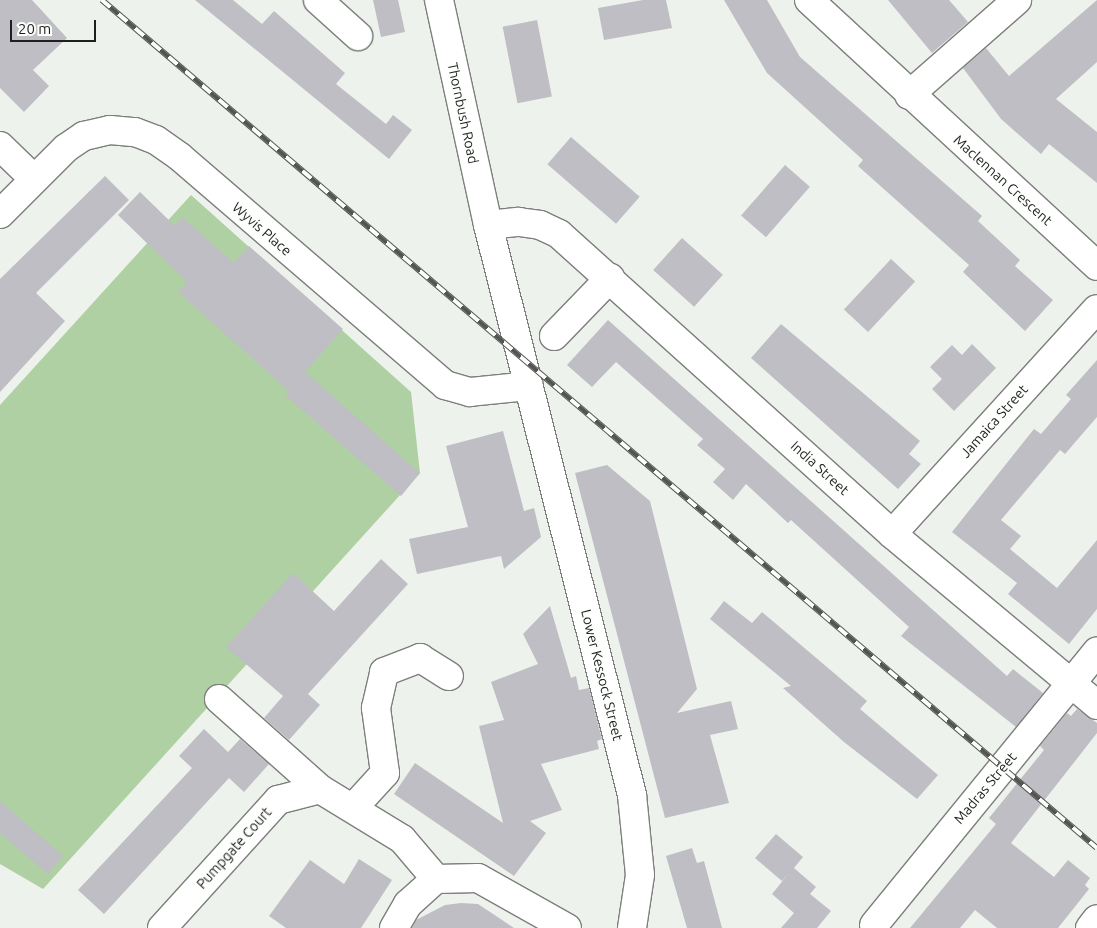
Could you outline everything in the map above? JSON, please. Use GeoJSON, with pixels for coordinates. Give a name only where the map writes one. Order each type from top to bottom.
{"type":"FeatureCollection","features":[{"type":"Feature","properties":{"kind":"street"},"geometry":{"type":"LineString","coordinates":[[318,0],[358,36]]}},
{"type":"Feature","properties":{"kind":"street","name":"Thornbush Road"},"geometry":{"type":"LineString","coordinates":[[438,0],[488,226],[539,424]]}},
{"type":"Feature","properties":{"kind":"street","name":"Maclennan Crescent"},"geometry":{"type":"LineString","coordinates":[[808,0],[1097,266]]}},
{"type":"Feature","properties":{"kind":"street"},"geometry":{"type":"LineString","coordinates":[[909,94],[1017,0]]}},
{"type":"Feature","properties":{"kind":"street","name":"Wyvis Place"},"geometry":{"type":"LineString","coordinates":[[0,214],[34,179],[84,136],[110,130],[156,140],[445,385],[470,392],[529,386]]}},
{"type":"Feature","properties":{"kind":"street"},"geometry":{"type":"LineString","coordinates":[[0,146],[34,179]]}},
{"type":"Feature","properties":{"kind":"street"},"geometry":{"type":"LineString","coordinates":[[488,226],[540,225],[559,234],[610,278],[554,336]]}},
{"type":"Feature","properties":{"kind":"street","name":"India Street"},"geometry":{"type":"LineString","coordinates":[[610,278],[892,534],[1097,705]]}},
{"type":"Feature","properties":{"kind":"street","name":"Jamaica Street"},"geometry":{"type":"LineString","coordinates":[[892,534],[1097,309]]}},
{"type":"Feature","properties":{"kind":"street","name":"Lower Kessock Street"},"geometry":{"type":"LineString","coordinates":[[539,424],[638,820],[640,875],[632,928]]}},
{"type":"Feature","properties":{"kind":"street","name":"Madras Street"},"geometry":{"type":"LineString","coordinates":[[874,926],[1097,652]]}},
{"type":"Feature","properties":{"kind":"street"},"geometry":{"type":"LineString","coordinates":[[354,807],[385,773],[376,708],[384,672],[420,658],[449,676]]}},
{"type":"Feature","properties":{"kind":"street"},"geometry":{"type":"LineString","coordinates":[[219,699],[320,788],[354,807],[402,839],[436,879]]}},
{"type":"Feature","properties":{"kind":"street","name":"Pumpgate Court"},"geometry":{"type":"LineString","coordinates":[[162,928],[278,800],[320,788]]}},
{"type":"Feature","properties":{"kind":"street"},"geometry":{"type":"LineString","coordinates":[[394,928],[408,904],[436,879],[478,878],[567,928]]}},
{"type":"Feature","properties":{"kind":"street"},"geometry":{"type":"LineString","coordinates":[[1090,928],[1097,919]]}},
{"type":"Feature","properties":{"kind":"green space"},"geometry":{"type":"Polygon","coordinates":[[[191,195],[411,392],[420,473],[43,889],[0,864],[0,405],[191,195]]]}},
{"type":"Feature","properties":{"kind":"building"},"geometry":{"type":"Polygon","coordinates":[[[0,0],[32,0],[67,38],[33,70],[49,86],[24,112],[0,88],[0,0]]]}},
{"type":"Feature","properties":{"kind":"building"},"geometry":{"type":"Polygon","coordinates":[[[195,0],[233,0],[262,24],[274,11],[345,73],[336,84],[386,124],[393,115],[412,130],[389,159],[195,0]]]}},
{"type":"Feature","properties":{"kind":"building"},"geometry":{"type":"Polygon","coordinates":[[[373,0],[398,0],[405,32],[381,37],[373,0]]]}},
{"type":"Feature","properties":{"kind":"building"},"geometry":{"type":"Polygon","coordinates":[[[643,0],[666,0],[672,28],[604,40],[598,8],[643,0]]]}},
{"type":"Feature","properties":{"kind":"building"},"geometry":{"type":"Polygon","coordinates":[[[724,0],[767,0],[800,57],[982,216],[978,221],[1020,260],[1015,266],[1053,300],[1025,331],[963,272],[969,265],[858,166],[863,160],[767,73],[724,0]]]}},
{"type":"Feature","properties":{"kind":"building"},"geometry":{"type":"Polygon","coordinates":[[[888,0],[949,0],[968,22],[932,53],[888,0]]]}},
{"type":"Feature","properties":{"kind":"building"},"geometry":{"type":"Polygon","coordinates":[[[1097,0],[1097,62],[1056,99],[1097,132],[1097,183],[1049,144],[1041,154],[1001,119],[963,68],[986,48],[1009,76],[1097,0]]]}},
{"type":"Feature","properties":{"kind":"building"},"geometry":{"type":"Polygon","coordinates":[[[537,20],[552,97],[518,103],[503,27],[537,20]]]}},
{"type":"Feature","properties":{"kind":"building"},"geometry":{"type":"Polygon","coordinates":[[[571,137],[640,197],[616,224],[547,164],[571,137]]]}},
{"type":"Feature","properties":{"kind":"building"},"geometry":{"type":"Polygon","coordinates":[[[785,165],[810,187],[766,237],[741,216],[785,165]]]}},
{"type":"Feature","properties":{"kind":"building"},"geometry":{"type":"Polygon","coordinates":[[[105,176],[129,200],[36,293],[65,321],[0,392],[0,279],[105,176]]]}},
{"type":"Feature","properties":{"kind":"building"},"geometry":{"type":"Polygon","coordinates":[[[140,192],[175,226],[182,217],[234,263],[249,246],[343,329],[305,372],[420,473],[401,496],[285,395],[289,391],[178,292],[187,282],[118,215],[140,192]]]}},
{"type":"Feature","properties":{"kind":"building"},"geometry":{"type":"Polygon","coordinates":[[[682,238],[723,275],[694,307],[653,270],[682,238]]]}},
{"type":"Feature","properties":{"kind":"building"},"geometry":{"type":"Polygon","coordinates":[[[891,259],[915,282],[868,332],[844,309],[891,259]]]}},
{"type":"Feature","properties":{"kind":"building"},"geometry":{"type":"Polygon","coordinates":[[[608,320],[1007,676],[1013,669],[1043,693],[1016,727],[901,636],[909,627],[791,520],[788,523],[746,484],[733,500],[713,482],[725,469],[697,445],[703,439],[616,362],[592,387],[567,365],[608,320]]]}},
{"type":"Feature","properties":{"kind":"building"},"geometry":{"type":"Polygon","coordinates":[[[781,324],[920,441],[909,454],[921,464],[898,489],[751,358],[781,324]]]}},
{"type":"Feature","properties":{"kind":"building"},"geometry":{"type":"Polygon","coordinates":[[[972,344],[996,368],[954,411],[932,389],[942,379],[930,367],[952,345],[962,355],[972,344]]]}},
{"type":"Feature","properties":{"kind":"building"},"geometry":{"type":"Polygon","coordinates":[[[1097,360],[1097,417],[1065,454],[1060,450],[1001,520],[1021,536],[1010,549],[1057,588],[1097,540],[1097,609],[1069,644],[1008,594],[1017,583],[952,532],[1034,429],[1041,434],[1071,399],[1066,395],[1097,360]]]}},
{"type":"Feature","properties":{"kind":"building"},"geometry":{"type":"Polygon","coordinates":[[[503,431],[524,511],[534,508],[541,537],[504,569],[501,556],[417,574],[409,539],[468,527],[446,446],[503,431]]]}},
{"type":"Feature","properties":{"kind":"building"},"geometry":{"type":"Polygon","coordinates":[[[607,465],[650,501],[697,689],[677,713],[731,701],[738,729],[710,735],[729,803],[665,818],[575,473],[607,465]]]}},
{"type":"Feature","properties":{"kind":"building"},"geometry":{"type":"Polygon","coordinates":[[[381,559],[408,584],[308,694],[320,705],[289,740],[264,718],[283,696],[226,647],[293,573],[334,611],[381,559]]]}},
{"type":"Feature","properties":{"kind":"building"},"geometry":{"type":"Polygon","coordinates":[[[724,601],[752,623],[762,612],[867,701],[860,709],[938,775],[917,799],[844,742],[783,688],[791,686],[710,619],[724,601]]]}},
{"type":"Feature","properties":{"kind":"building"},"geometry":{"type":"Polygon","coordinates":[[[550,606],[571,678],[576,676],[579,690],[589,688],[602,739],[597,741],[599,749],[541,764],[562,810],[530,821],[546,833],[514,876],[394,794],[415,763],[503,823],[479,726],[504,720],[491,682],[538,664],[523,634],[550,606]]]}},
{"type":"Feature","properties":{"kind":"building"},"geometry":{"type":"Polygon","coordinates":[[[1077,709],[1097,723],[1097,733],[1011,843],[1054,877],[1068,860],[1090,878],[1085,885],[1089,889],[1058,928],[997,928],[975,910],[960,928],[910,928],[996,824],[989,818],[1044,750],[1040,746],[1067,713],[1071,716],[1077,709]]]}},
{"type":"Feature","properties":{"kind":"building"},"geometry":{"type":"Polygon","coordinates":[[[204,729],[228,752],[240,739],[269,764],[244,792],[229,778],[104,914],[78,890],[192,768],[179,756],[204,729]]]}},
{"type":"Feature","properties":{"kind":"building"},"geometry":{"type":"Polygon","coordinates":[[[0,801],[63,856],[48,874],[0,833],[0,801]]]}},
{"type":"Feature","properties":{"kind":"building"},"geometry":{"type":"Polygon","coordinates":[[[776,834],[803,857],[794,868],[816,887],[810,894],[831,911],[817,928],[781,928],[794,913],[772,894],[789,873],[782,881],[755,858],[776,834]]]}},
{"type":"Feature","properties":{"kind":"building"},"geometry":{"type":"Polygon","coordinates":[[[692,848],[697,863],[704,861],[722,928],[687,928],[666,856],[692,848]]]}},
{"type":"Feature","properties":{"kind":"building"},"geometry":{"type":"Polygon","coordinates":[[[359,859],[392,880],[361,928],[286,928],[269,916],[310,860],[344,884],[359,859]]]}},
{"type":"Feature","properties":{"kind":"building"},"geometry":{"type":"Polygon","coordinates":[[[461,903],[478,904],[514,928],[412,928],[416,920],[445,905],[461,903]]]}},
{"type":"Feature","properties":{"kind":"railway"},"geometry":{"type":"LineString","coordinates":[[102,0],[1097,848]]}}]}
